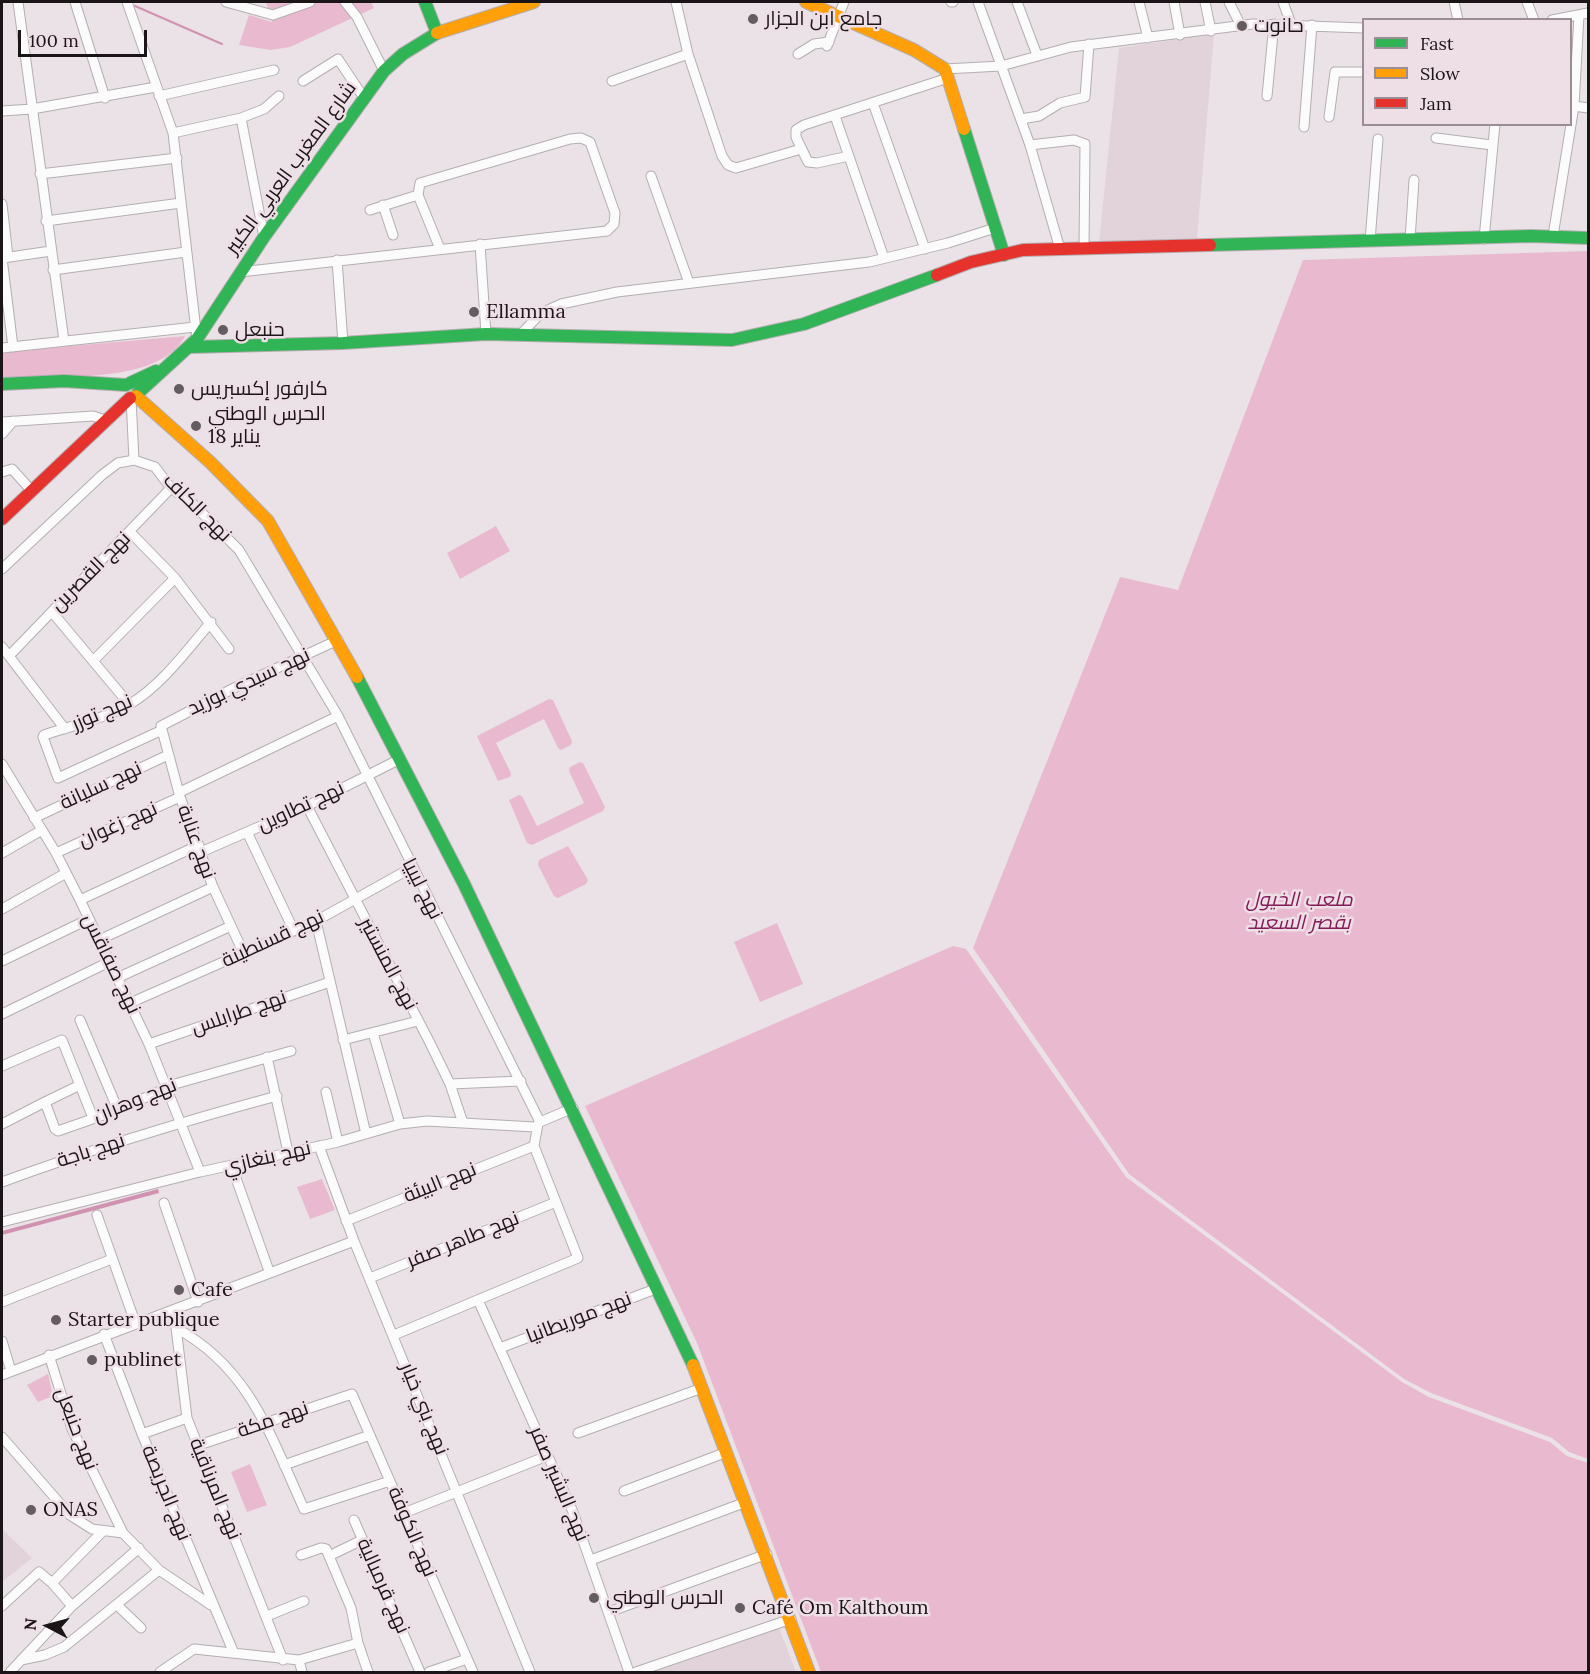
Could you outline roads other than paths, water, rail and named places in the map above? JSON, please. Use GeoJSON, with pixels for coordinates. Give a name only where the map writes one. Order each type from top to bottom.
{"type":"FeatureCollection","features":[{"type":"Feature","properties":{"kind":"street"},"geometry":{"type":"LineString","coordinates":[[18,2],[64,341]]}},
{"type":"Feature","properties":{"kind":"street"},"geometry":{"type":"LineString","coordinates":[[75,2],[105,98]]}},
{"type":"Feature","properties":{"kind":"street"},"geometry":{"type":"LineString","coordinates":[[127,2],[173,133],[182,203],[194,338]]}},
{"type":"Feature","properties":{"kind":"street"},"geometry":{"type":"LineString","coordinates":[[226,2],[273,15],[310,2]]}},
{"type":"Feature","properties":{"kind":"street"},"geometry":{"type":"LineString","coordinates":[[345,2],[357,16],[384,71]]}},
{"type":"Feature","properties":{"kind":"street","name":"شارع المغرب العربي الكبير"},"geometry":{"type":"LineString","coordinates":[[2,519],[105,422],[130,393],[168,365],[194,338],[384,71],[403,54],[437,33],[534,2]]}},
{"type":"Feature","properties":{"kind":"street"},"geometry":{"type":"LineString","coordinates":[[676,2],[688,54],[722,156],[728,165],[736,168],[801,149]]}},
{"type":"Feature","properties":{"kind":"street"},"geometry":{"type":"LineString","coordinates":[[806,2],[930,58],[946,74],[1004,255]]}},
{"type":"Feature","properties":{"kind":"street"},"geometry":{"type":"LineString","coordinates":[[798,54],[814,44],[828,44],[844,2]]}},
{"type":"Feature","properties":{"kind":"street"},"geometry":{"type":"LineString","coordinates":[[978,2],[1030,145],[1060,249]]}},
{"type":"Feature","properties":{"kind":"street"},"geometry":{"type":"LineString","coordinates":[[1017,2],[1036,55]]}},
{"type":"Feature","properties":{"kind":"street"},"geometry":{"type":"LineString","coordinates":[[1139,2],[1148,38]]}},
{"type":"Feature","properties":{"kind":"street"},"geometry":{"type":"LineString","coordinates":[[1174,2],[1180,35]]}},
{"type":"Feature","properties":{"kind":"street"},"geometry":{"type":"LineString","coordinates":[[1206,2],[1211,31]]}},
{"type":"Feature","properties":{"kind":"street"},"geometry":{"type":"LineString","coordinates":[[1229,2],[1241,26]]}},
{"type":"Feature","properties":{"kind":"street"},"geometry":{"type":"LineString","coordinates":[[1283,2],[1291,24]]}},
{"type":"Feature","properties":{"kind":"street"},"geometry":{"type":"LineString","coordinates":[[1454,2],[1458,18]]}},
{"type":"Feature","properties":{"kind":"street"},"geometry":{"type":"LineString","coordinates":[[1527,2],[1533,18]]}},
{"type":"Feature","properties":{"kind":"street"},"geometry":{"type":"LineString","coordinates":[[429,4],[437,33]]}},
{"type":"Feature","properties":{"kind":"street"},"geometry":{"type":"LineString","coordinates":[[1563,18],[1584,14],[1572,118]]}},
{"type":"Feature","properties":{"kind":"street"},"geometry":{"type":"LineString","coordinates":[[1267,96],[1274,24]]}},
{"type":"Feature","properties":{"kind":"street"},"geometry":{"type":"LineString","coordinates":[[849,156],[808,162],[795,134],[799,127],[873,103],[946,74],[1001,66],[1036,55],[1089,44],[1274,24],[1362,28]]}},
{"type":"Feature","properties":{"kind":"street"},"geometry":{"type":"LineString","coordinates":[[1304,127],[1312,25]]}},
{"type":"Feature","properties":{"kind":"street"},"geometry":{"type":"LineString","coordinates":[[1021,119],[1040,116],[1060,103],[1085,97],[1089,44]]}},
{"type":"Feature","properties":{"kind":"street"},"geometry":{"type":"LineString","coordinates":[[612,81],[688,54]]}},
{"type":"Feature","properties":{"kind":"street"},"geometry":{"type":"LineString","coordinates":[[303,81],[339,59],[364,98]]}},
{"type":"Feature","properties":{"kind":"street"},"geometry":{"type":"LineString","coordinates":[[2,111],[157,92],[274,70]]}},
{"type":"Feature","properties":{"kind":"street"},"geometry":{"type":"LineString","coordinates":[[1329,117],[1335,72],[1362,72]]}},
{"type":"Feature","properties":{"kind":"street"},"geometry":{"type":"LineString","coordinates":[[173,133],[241,118],[264,109],[279,96]]}},
{"type":"Feature","properties":{"kind":"street"},"geometry":{"type":"LineString","coordinates":[[873,103],[925,249]]}},
{"type":"Feature","properties":{"kind":"street"},"geometry":{"type":"LineString","coordinates":[[1574,106],[1588,108]]}},
{"type":"Feature","properties":{"kind":"street"},"geometry":{"type":"LineString","coordinates":[[835,116],[884,258]]}},
{"type":"Feature","properties":{"kind":"street"},"geometry":{"type":"LineString","coordinates":[[241,118],[264,237]]}},
{"type":"Feature","properties":{"kind":"street"},"geometry":{"type":"LineString","coordinates":[[1484,239],[1495,126]]}},
{"type":"Feature","properties":{"kind":"street"},"geometry":{"type":"LineString","coordinates":[[1553,236],[1571,126]]}},
{"type":"Feature","properties":{"kind":"street"},"geometry":{"type":"LineString","coordinates":[[240,272],[440,249],[612,228],[615,213],[590,142],[580,138],[570,139],[457,170],[420,183],[418,195],[440,249]]}},
{"type":"Feature","properties":{"kind":"street"},"geometry":{"type":"LineString","coordinates":[[1436,138],[1492,145]]}},
{"type":"Feature","properties":{"kind":"street"},"geometry":{"type":"LineString","coordinates":[[1370,241],[1378,139]]}},
{"type":"Feature","properties":{"kind":"street"},"geometry":{"type":"LineString","coordinates":[[1030,145],[1074,140],[1085,144],[1084,249]]}},
{"type":"Feature","properties":{"kind":"street"},"geometry":{"type":"LineString","coordinates":[[40,174],[177,158]]}},
{"type":"Feature","properties":{"kind":"street"},"geometry":{"type":"LineString","coordinates":[[651,176],[689,283]]}},
{"type":"Feature","properties":{"kind":"street"},"geometry":{"type":"LineString","coordinates":[[1410,240],[1414,180]]}},
{"type":"Feature","properties":{"kind":"street"},"geometry":{"type":"LineString","coordinates":[[370,210],[418,195]]}},
{"type":"Feature","properties":{"kind":"street"},"geometry":{"type":"LineString","coordinates":[[46,221],[182,203]]}},
{"type":"Feature","properties":{"kind":"street"},"geometry":{"type":"LineString","coordinates":[[2,204],[4,258],[13,347]]}},
{"type":"Feature","properties":{"kind":"street"},"geometry":{"type":"LineString","coordinates":[[383,206],[393,235]]}},
{"type":"Feature","properties":{"kind":"street"},"geometry":{"type":"LineString","coordinates":[[520,334],[541,313],[561,304],[616,292],[884,258],[925,249],[995,228]]}},
{"type":"Feature","properties":{"kind":"street"},"geometry":{"type":"LineString","coordinates":[[2,348],[64,341],[194,338],[343,343],[486,334],[732,340],[804,324],[971,262],[1023,250],[1553,236],[1588,238]]}},
{"type":"Feature","properties":{"kind":"street"},"geometry":{"type":"LineString","coordinates":[[480,244],[486,334]]}},
{"type":"Feature","properties":{"kind":"street"},"geometry":{"type":"LineString","coordinates":[[4,258],[51,251]]}},
{"type":"Feature","properties":{"kind":"street"},"geometry":{"type":"LineString","coordinates":[[53,270],[186,252]]}},
{"type":"Feature","properties":{"kind":"street"},"geometry":{"type":"LineString","coordinates":[[337,260],[343,343]]}},
{"type":"Feature","properties":{"kind":"street"},"geometry":{"type":"LineString","coordinates":[[2,384],[64,381],[130,393],[212,463],[268,521],[338,640],[400,759],[573,1108],[658,1288],[702,1388],[767,1554],[809,1672]]}},
{"type":"Feature","properties":{"kind":"street"},"geometry":{"type":"LineString","coordinates":[[2,569],[113,466],[134,460],[130,393]]}},
{"type":"Feature","properties":{"kind":"street"},"geometry":{"type":"LineString","coordinates":[[2,422],[93,416],[105,422]]}},
{"type":"Feature","properties":{"kind":"street"},"geometry":{"type":"LineString","coordinates":[[2,434],[13,421]]}},
{"type":"Feature","properties":{"kind":"street","name":"نهج الكاف"},"geometry":{"type":"LineString","coordinates":[[134,460],[155,467],[171,488],[193,504],[239,550],[302,657]]}},
{"type":"Feature","properties":{"kind":"street"},"geometry":{"type":"LineString","coordinates":[[2,472],[12,469],[31,490]]}},
{"type":"Feature","properties":{"kind":"street","name":"نهج القصرين"},"geometry":{"type":"LineString","coordinates":[[10,655],[171,488]]}},
{"type":"Feature","properties":{"kind":"street"},"geometry":{"type":"LineString","coordinates":[[131,532],[175,578],[229,648]]}},
{"type":"Feature","properties":{"kind":"street"},"geometry":{"type":"LineString","coordinates":[[94,660],[175,578]]}},
{"type":"Feature","properties":{"kind":"street"},"geometry":{"type":"LineString","coordinates":[[52,612],[129,704]]}},
{"type":"Feature","properties":{"kind":"street","name":"نهج توزر"},"geometry":{"type":"LineString","coordinates":[[58,778],[43,736],[129,704],[152,687],[211,622]]}},
{"type":"Feature","properties":{"kind":"street","name":"نهج سيدي بوزيد"},"geometry":{"type":"LineString","coordinates":[[58,778],[160,728],[225,692],[338,640]]}},
{"type":"Feature","properties":{"kind":"street"},"geometry":{"type":"LineString","coordinates":[[2,647],[65,729]]}},
{"type":"Feature","properties":{"kind":"street","name":"نهج ليبيا"},"geometry":{"type":"LineString","coordinates":[[302,657],[338,716],[411,868],[521,1081],[538,1125]]}},
{"type":"Feature","properties":{"kind":"street","name":"نهج زغوان"},"geometry":{"type":"LineString","coordinates":[[56,853],[180,795],[338,716]]}},
{"type":"Feature","properties":{"kind":"street","name":"نهج عنابة"},"geometry":{"type":"LineString","coordinates":[[160,728],[180,795],[213,887],[244,954]]}},
{"type":"Feature","properties":{"kind":"street","name":"نهج سليانة"},"geometry":{"type":"LineString","coordinates":[[34,818],[168,755]]}},
{"type":"Feature","properties":{"kind":"street","name":"نهج تطاوين"},"geometry":{"type":"LineString","coordinates":[[80,900],[200,848],[247,832],[307,806],[400,759]]}},
{"type":"Feature","properties":{"kind":"street","name":"نهج صفاقس"},"geometry":{"type":"LineString","coordinates":[[2,764],[56,853],[80,900],[130,1003],[201,1172]]}},
{"type":"Feature","properties":{"kind":"street","name":"نهج المنستير"},"geometry":{"type":"LineString","coordinates":[[307,806],[450,1084],[464,1123]]}},
{"type":"Feature","properties":{"kind":"street"},"geometry":{"type":"LineString","coordinates":[[2,853],[42,830]]}},
{"type":"Feature","properties":{"kind":"street"},"geometry":{"type":"LineString","coordinates":[[247,832],[294,931]]}},
{"type":"Feature","properties":{"kind":"street","name":"نهج قسنطينة"},"geometry":{"type":"LineString","coordinates":[[130,1003],[316,921],[353,898],[411,868]]}},
{"type":"Feature","properties":{"kind":"street"},"geometry":{"type":"LineString","coordinates":[[2,909],[66,873]]}},
{"type":"Feature","properties":{"kind":"street"},"geometry":{"type":"LineString","coordinates":[[99,940],[213,887]]}},
{"type":"Feature","properties":{"kind":"street"},"geometry":{"type":"LineString","coordinates":[[2,961],[89,919]]}},
{"type":"Feature","properties":{"kind":"street"},"geometry":{"type":"LineString","coordinates":[[316,921],[366,1134]]}},
{"type":"Feature","properties":{"kind":"street"},"geometry":{"type":"LineString","coordinates":[[117,978],[231,926]]}},
{"type":"Feature","properties":{"kind":"street"},"geometry":{"type":"LineString","coordinates":[[2,1014],[109,962]]}},
{"type":"Feature","properties":{"kind":"street","name":"نهج طرابلس"},"geometry":{"type":"LineString","coordinates":[[148,1044],[330,981]]}},
{"type":"Feature","properties":{"kind":"street"},"geometry":{"type":"LineString","coordinates":[[80,1020],[117,1110]]}},
{"type":"Feature","properties":{"kind":"street"},"geometry":{"type":"LineString","coordinates":[[343,1040],[418,1021]]}},
{"type":"Feature","properties":{"kind":"street"},"geometry":{"type":"LineString","coordinates":[[373,1033],[400,1124]]}},
{"type":"Feature","properties":{"kind":"street"},"geometry":{"type":"LineString","coordinates":[[2,1066],[62,1040],[93,1118]]}},
{"type":"Feature","properties":{"kind":"street","name":"نهج وهران"},"geometry":{"type":"LineString","coordinates":[[45,1102],[56,1131],[117,1110],[175,1084],[291,1051]]}},
{"type":"Feature","properties":{"kind":"street"},"geometry":{"type":"LineString","coordinates":[[267,1058],[288,1152]]}},
{"type":"Feature","properties":{"kind":"street"},"geometry":{"type":"LineString","coordinates":[[450,1084],[521,1081]]}},
{"type":"Feature","properties":{"kind":"street"},"geometry":{"type":"LineString","coordinates":[[2,1124],[80,1085]]}},
{"type":"Feature","properties":{"kind":"street"},"geometry":{"type":"LineString","coordinates":[[326,1092],[338,1142]]}},
{"type":"Feature","properties":{"kind":"street","name":"نهج باجة"},"geometry":{"type":"LineString","coordinates":[[2,1182],[78,1154],[181,1122],[277,1096]]}},
{"type":"Feature","properties":{"kind":"street","name":"نهج بنغازي"},"geometry":{"type":"LineString","coordinates":[[2,1222],[201,1172],[338,1142],[400,1124],[427,1121],[538,1125],[573,1108]]}},
{"type":"Feature","properties":{"kind":"street"},"geometry":{"type":"LineString","coordinates":[[394,1335],[578,1258],[534,1146],[538,1125]]}},
{"type":"Feature","properties":{"kind":"street","name":"نهج بني خيار"},"geometry":{"type":"LineString","coordinates":[[319,1146],[346,1221],[530,1672]]}},
{"type":"Feature","properties":{"kind":"street","name":"نهج البيئة"},"geometry":{"type":"LineString","coordinates":[[346,1221],[534,1146]]}},
{"type":"Feature","properties":{"kind":"street"},"geometry":{"type":"LineString","coordinates":[[232,1167],[269,1271]]}},
{"type":"Feature","properties":{"kind":"street","name":"نهج طاهر صفر"},"geometry":{"type":"LineString","coordinates":[[370,1278],[556,1202]]}},
{"type":"Feature","properties":{"kind":"street"},"geometry":{"type":"LineString","coordinates":[[164,1203],[198,1302]]}},
{"type":"Feature","properties":{"kind":"street"},"geometry":{"type":"LineString","coordinates":[[97,1215],[135,1323]]}},
{"type":"Feature","properties":{"kind":"street"},"geometry":{"type":"LineString","coordinates":[[2,1341],[6,1373],[104,1334],[198,1302],[269,1271],[354,1240]]}},
{"type":"Feature","properties":{"kind":"street"},"geometry":{"type":"LineString","coordinates":[[2,1302],[112,1259]]}},
{"type":"Feature","properties":{"kind":"street","name":"نهج موريطانيا"},"geometry":{"type":"LineString","coordinates":[[500,1348],[658,1288]]}},
{"type":"Feature","properties":{"kind":"street","name":"نهج البشير صفر"},"geometry":{"type":"LineString","coordinates":[[478,1300],[591,1560],[629,1672]]}},
{"type":"Feature","properties":{"kind":"street","name":"نهج المرناقية"},"geometry":{"type":"LineString","coordinates":[[174,1311],[187,1418],[196,1446],[283,1660]]}},
{"type":"Feature","properties":{"kind":"street"},"geometry":{"type":"LineString","coordinates":[[176,1328],[210,1350],[231,1369],[266,1423],[306,1509],[390,1481]]}},
{"type":"Feature","properties":{"kind":"street","name":"نهج الجريصة"},"geometry":{"type":"LineString","coordinates":[[104,1334],[142,1434],[233,1651]]}},
{"type":"Feature","properties":{"kind":"street","name":"نهج حنبعل"},"geometry":{"type":"LineString","coordinates":[[49,1355],[72,1429],[123,1533]]}},
{"type":"Feature","properties":{"kind":"street"},"geometry":{"type":"LineString","coordinates":[[578,1433],[702,1388]]}},
{"type":"Feature","properties":{"kind":"street","name":"نهج مكة"},"geometry":{"type":"LineString","coordinates":[[196,1446],[350,1395]]}},
{"type":"Feature","properties":{"kind":"street","name":"نهج الكوفة"},"geometry":{"type":"LineString","coordinates":[[350,1395],[353,1396],[472,1672]]}},
{"type":"Feature","properties":{"kind":"street"},"geometry":{"type":"LineString","coordinates":[[142,1434],[187,1418]]}},
{"type":"Feature","properties":{"kind":"street"},"geometry":{"type":"LineString","coordinates":[[284,1465],[370,1435]]}},
{"type":"Feature","properties":{"kind":"street"},"geometry":{"type":"LineString","coordinates":[[2,1437],[70,1515],[92,1529],[123,1533],[159,1570],[212,1605]]}},
{"type":"Feature","properties":{"kind":"street"},"geometry":{"type":"LineString","coordinates":[[624,1491],[727,1452]]}},
{"type":"Feature","properties":{"kind":"street"},"geometry":{"type":"LineString","coordinates":[[404,1513],[547,1456]]}},
{"type":"Feature","properties":{"kind":"street"},"geometry":{"type":"LineString","coordinates":[[591,1560],[746,1502]]}},
{"type":"Feature","properties":{"kind":"street","name":"نهج قرمبالية"},"geometry":{"type":"LineString","coordinates":[[354,1520],[420,1672],[367,1550],[362,1540],[354,1520]]}},
{"type":"Feature","properties":{"kind":"street"},"geometry":{"type":"LineString","coordinates":[[52,1583],[103,1531]]}},
{"type":"Feature","properties":{"kind":"street"},"geometry":{"type":"LineString","coordinates":[[329,1556],[362,1540]]}},
{"type":"Feature","properties":{"kind":"street"},"geometry":{"type":"LineString","coordinates":[[301,1555],[324,1547],[351,1608],[358,1643],[368,1672]]}},
{"type":"Feature","properties":{"kind":"street"},"geometry":{"type":"LineString","coordinates":[[10,1672],[72,1606],[139,1548]]}},
{"type":"Feature","properties":{"kind":"street"},"geometry":{"type":"LineString","coordinates":[[609,1612],[767,1554]]}},
{"type":"Feature","properties":{"kind":"street"},"geometry":{"type":"LineString","coordinates":[[21,1660],[57,1651],[159,1570]]}},
{"type":"Feature","properties":{"kind":"street"},"geometry":{"type":"LineString","coordinates":[[2,1606],[36,1573],[40,1572],[72,1606]]}},
{"type":"Feature","properties":{"kind":"street"},"geometry":{"type":"LineString","coordinates":[[267,1616],[304,1601]]}},
{"type":"Feature","properties":{"kind":"street"},"geometry":{"type":"LineString","coordinates":[[117,1605],[141,1628]]}},
{"type":"Feature","properties":{"kind":"street"},"geometry":{"type":"LineString","coordinates":[[636,1672],[791,1619]]}},
{"type":"Feature","properties":{"kind":"street"},"geometry":{"type":"LineString","coordinates":[[166,1671],[192,1649],[233,1651],[283,1660],[298,1660],[358,1643]]}},
{"type":"Feature","properties":{"kind":"street"},"geometry":{"type":"LineString","coordinates":[[429,1672],[467,1659]]}},
{"type":"Feature","properties":{"kind":"street"},"geometry":{"type":"LineString","coordinates":[[298,1660],[302,1672]]}},
{"type":"Feature","properties":{"kind":"waterway"},"geometry":{"type":"LineString","coordinates":[[135,6],[222,44]]}},
{"type":"Feature","properties":{"kind":"place","name":"جامع ابن الجزار"},"geometry":{"type":"Point","coordinates":[753,19]}},
{"type":"Feature","properties":{"kind":"place","name":"حانوت"},"geometry":{"type":"Point","coordinates":[1242,26]}},
{"type":"Feature","properties":{"kind":"place","name":"Ellamma"},"geometry":{"type":"Point","coordinates":[474,312]}},
{"type":"Feature","properties":{"kind":"place","name":"حنبعل"},"geometry":{"type":"Point","coordinates":[223,330]}},
{"type":"Feature","properties":{"kind":"place","name":"كارفور إكسبريس"},"geometry":{"type":"Point","coordinates":[179,389]}},
{"type":"Feature","properties":{"kind":"place","name":"الحرس الوطني 18 يناير"},"geometry":{"type":"Point","coordinates":[196,426]}},
{"type":"Feature","properties":{"kind":"place","name":"Cafe"},"geometry":{"type":"Point","coordinates":[179,1290]}},
{"type":"Feature","properties":{"kind":"place","name":"Starter publique"},"geometry":{"type":"Point","coordinates":[56,1320]}},
{"type":"Feature","properties":{"kind":"place","name":"publinet"},"geometry":{"type":"Point","coordinates":[92,1360]}},
{"type":"Feature","properties":{"kind":"place","name":"ONAS"},"geometry":{"type":"Point","coordinates":[31,1510]}},
{"type":"Feature","properties":{"kind":"place","name":"الحرس الوطني"},"geometry":{"type":"Point","coordinates":[594,1598]}},
{"type":"Feature","properties":{"kind":"place","name":"Café Om Kalthoum"},"geometry":{"type":"Point","coordinates":[740,1608]}},
{"type":"Feature","properties":{"kind":"park label","name":"ملعب الخيول بقصر السعيد"},"geometry":{"type":"Point","coordinates":[1299,912]}}]}
